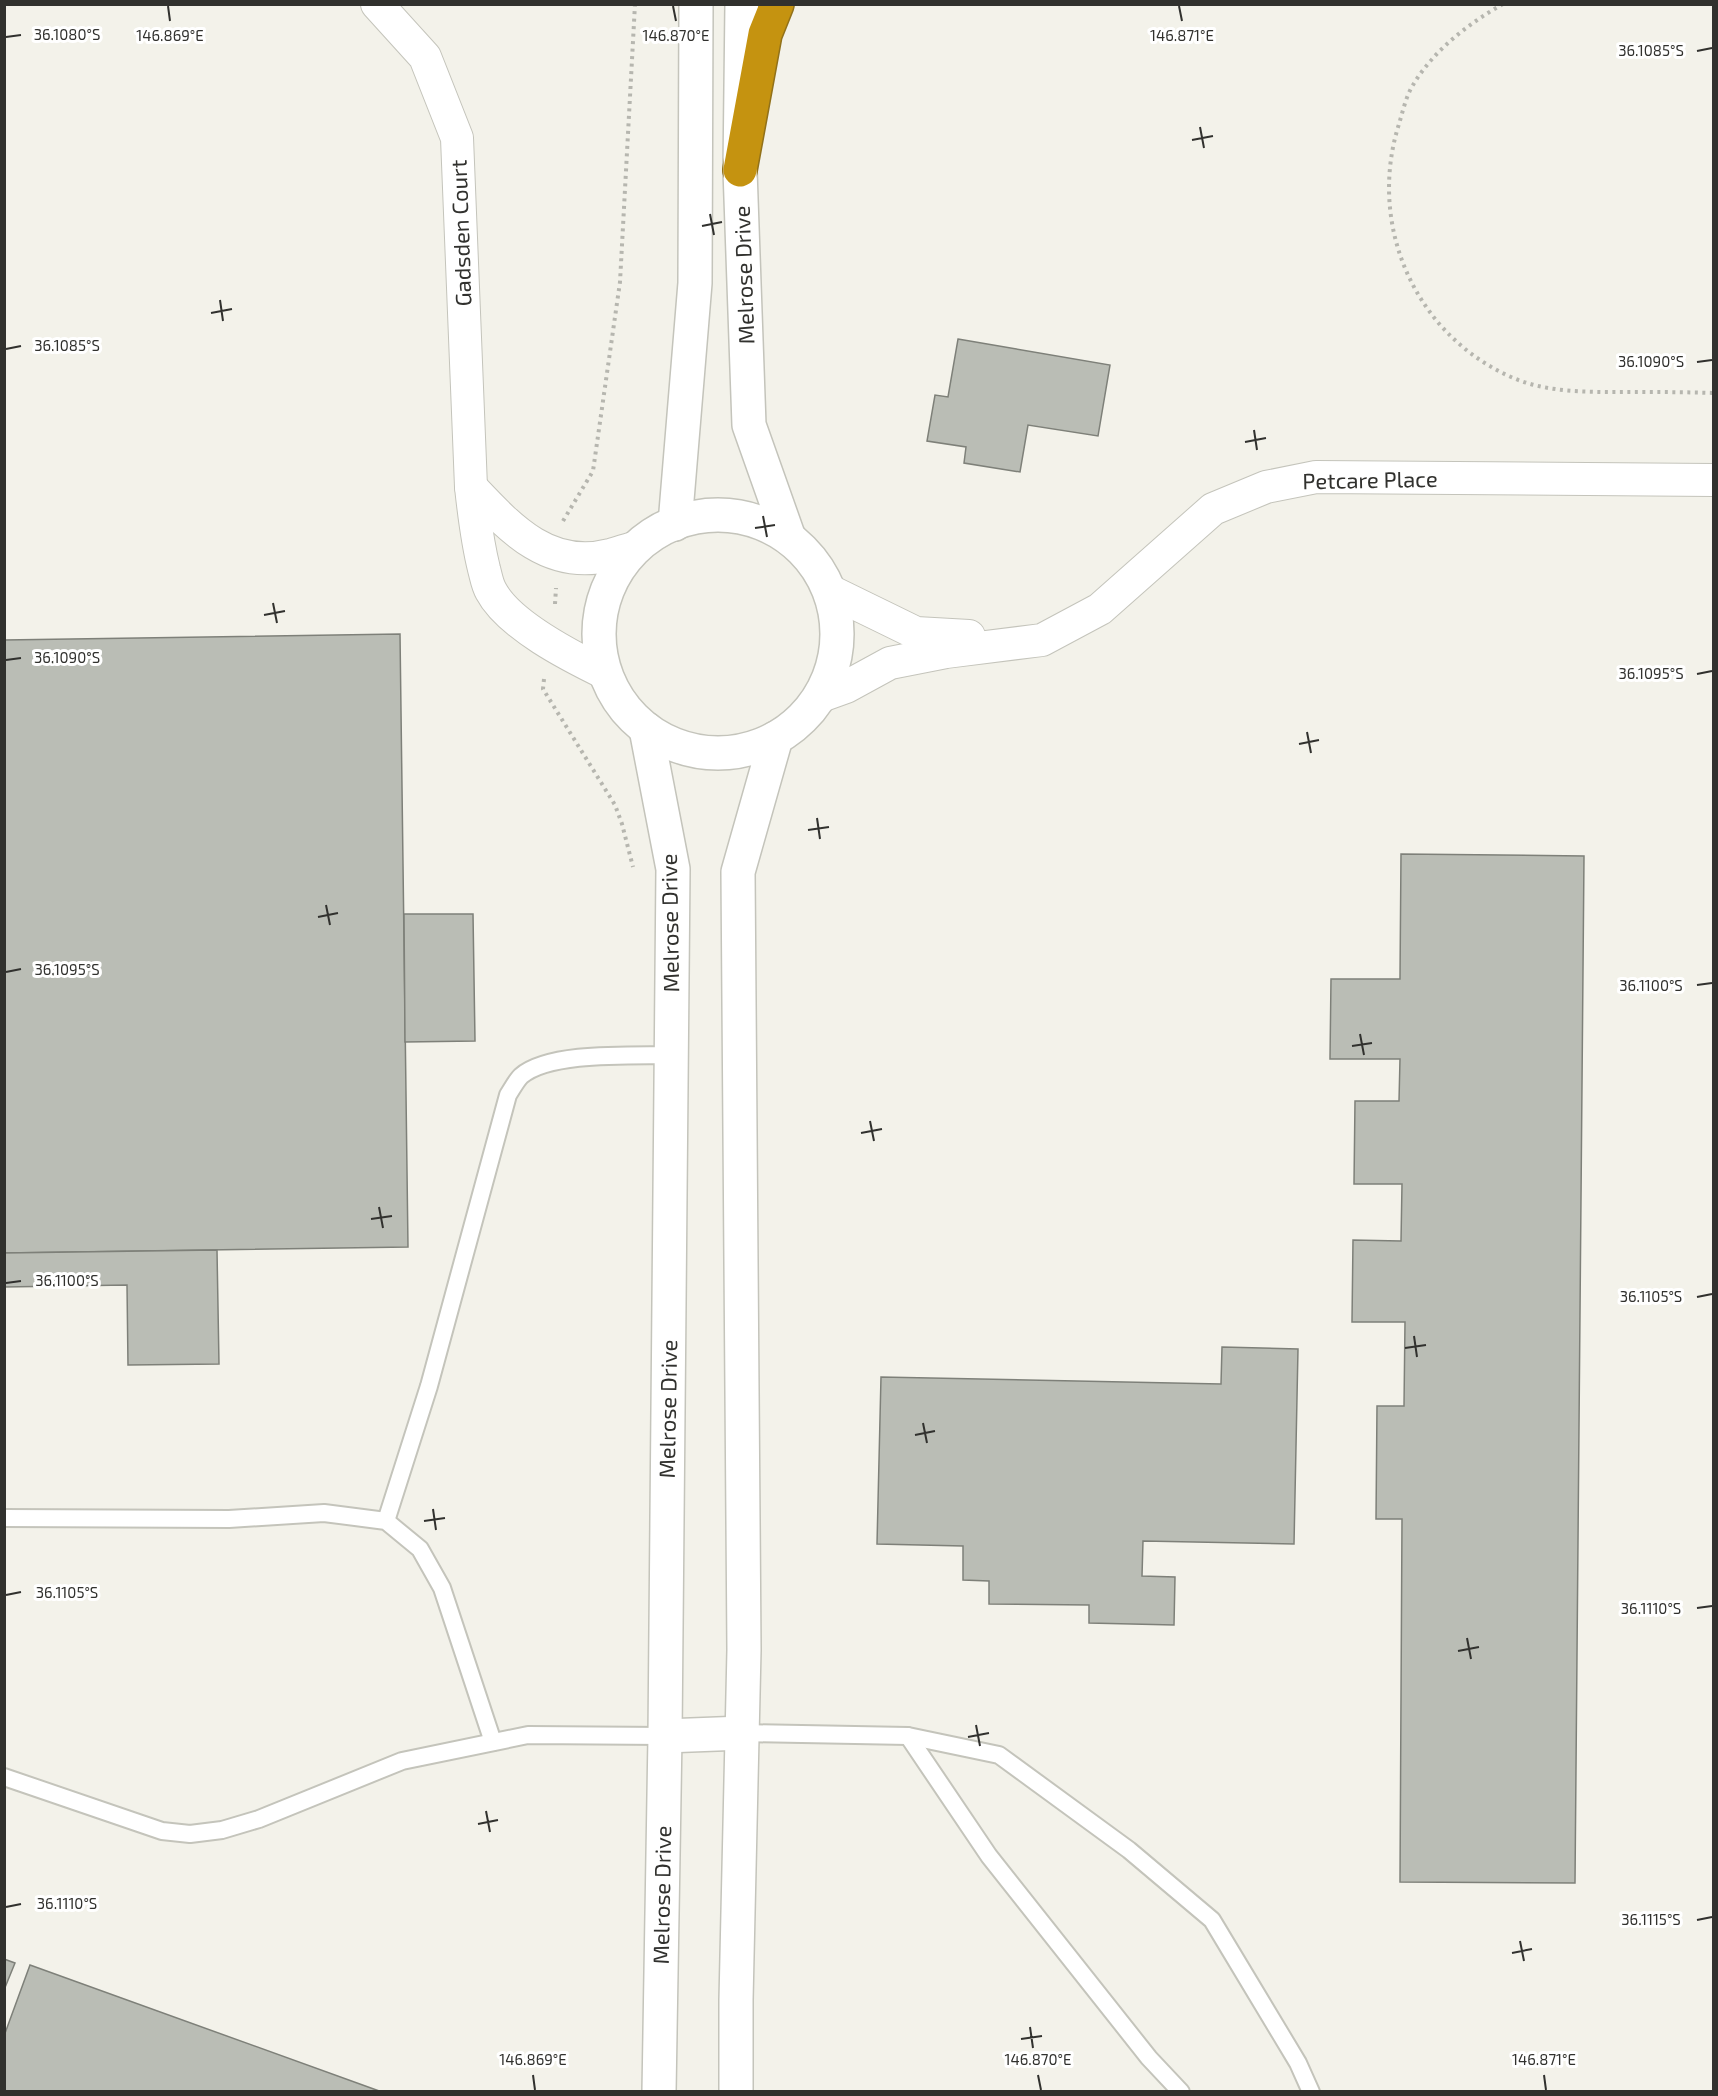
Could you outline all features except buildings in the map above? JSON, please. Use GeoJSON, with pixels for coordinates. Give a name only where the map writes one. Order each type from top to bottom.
{"type":"FeatureCollection","features":[{"type":"Feature","properties":{"kind":"highway"},"geometry":{"type":"LineString","coordinates":[[740,170],[765,34],[777,4]]}},
{"type":"Feature","properties":{"kind":"main road","name":"Melrose Drive"},"geometry":{"type":"LineString","coordinates":[[675,524],[695,283],[696,4]]}},
{"type":"Feature","properties":{"kind":"main road","name":"Melrose Drive"},"geometry":{"type":"LineString","coordinates":[[742,4],[740,170],[749,425],[789,538]]}},
{"type":"Feature","properties":{"kind":"main road"},"geometry":{"type":"LineString","coordinates":[[714,516],[753,520],[789,538],[813,562],[830,591],[837,617],[838,645],[832,671],[821,696],[801,720],[776,738],[744,751],[710,753],[676,745],[646,729],[621,704],[605,673],[599,639],[603,605],[616,573],[637,547],[655,533],[675,524],[714,516]]}},
{"type":"Feature","properties":{"kind":"main road","name":"Melrose Drive"},"geometry":{"type":"LineString","coordinates":[[646,729],[673,869],[665,1736],[659,2091]]}},
{"type":"Feature","properties":{"kind":"main road"},"geometry":{"type":"LineString","coordinates":[[736,2091],[744,1650],[738,872],[776,738]]}},
{"type":"Feature","properties":{"kind":"main road"},"geometry":{"type":"LineString","coordinates":[[665,1736],[743,1732]]}},
{"type":"Feature","properties":{"kind":"street","name":"Gadsden Court"},"geometry":{"type":"LineString","coordinates":[[377,4],[425,57],[457,138],[471,487],[476,539],[489,589],[502,608],[567,655],[605,673]]}},
{"type":"Feature","properties":{"kind":"street","name":"Petcare Place"},"geometry":{"type":"LineString","coordinates":[[821,696],[846,687],[890,663],[946,652],[1042,640],[1100,609],[1213,509],[1266,487],[1316,477],[1713,480]]}},
{"type":"Feature","properties":{"kind":"street"},"geometry":{"type":"LineString","coordinates":[[471,487],[507,525],[528,541],[556,555],[578,558],[609,556],[637,547]]}},
{"type":"Feature","properties":{"kind":"street"},"geometry":{"type":"LineString","coordinates":[[830,591],[916,633],[1042,640]]}},
{"type":"Feature","properties":{"kind":"lane"},"geometry":{"type":"LineString","coordinates":[[386,1521],[429,1386],[508,1095],[521,1077],[534,1068],[566,1059],[672,1055]]}},
{"type":"Feature","properties":{"kind":"lane"},"geometry":{"type":"LineString","coordinates":[[4,1518],[229,1519],[324,1513],[386,1521],[420,1549],[442,1588],[493,1742]]}},
{"type":"Feature","properties":{"kind":"lane"},"geometry":{"type":"LineString","coordinates":[[743,1732],[908,1736],[999,1755],[1129,1850],[1212,1920],[1298,2063],[1311,2091]]}},
{"type":"Feature","properties":{"kind":"lane"},"geometry":{"type":"LineString","coordinates":[[4,1777],[162,1831],[190,1834],[222,1830],[259,1819],[402,1761],[493,1742],[528,1735],[665,1736]]}},
{"type":"Feature","properties":{"kind":"lane"},"geometry":{"type":"LineString","coordinates":[[908,1736],[989,1856],[1149,2058],[1181,2091]]}},
{"type":"Feature","properties":{"kind":"path"},"geometry":{"type":"LineString","coordinates":[[1503,4],[1474,21],[1447,44],[1424,70],[1412,87],[1394,139],[1389,181],[1392,233],[1409,278],[1430,315],[1462,346],[1490,367],[1513,378],[1542,387],[1575,392],[1713,393]]}}]}
